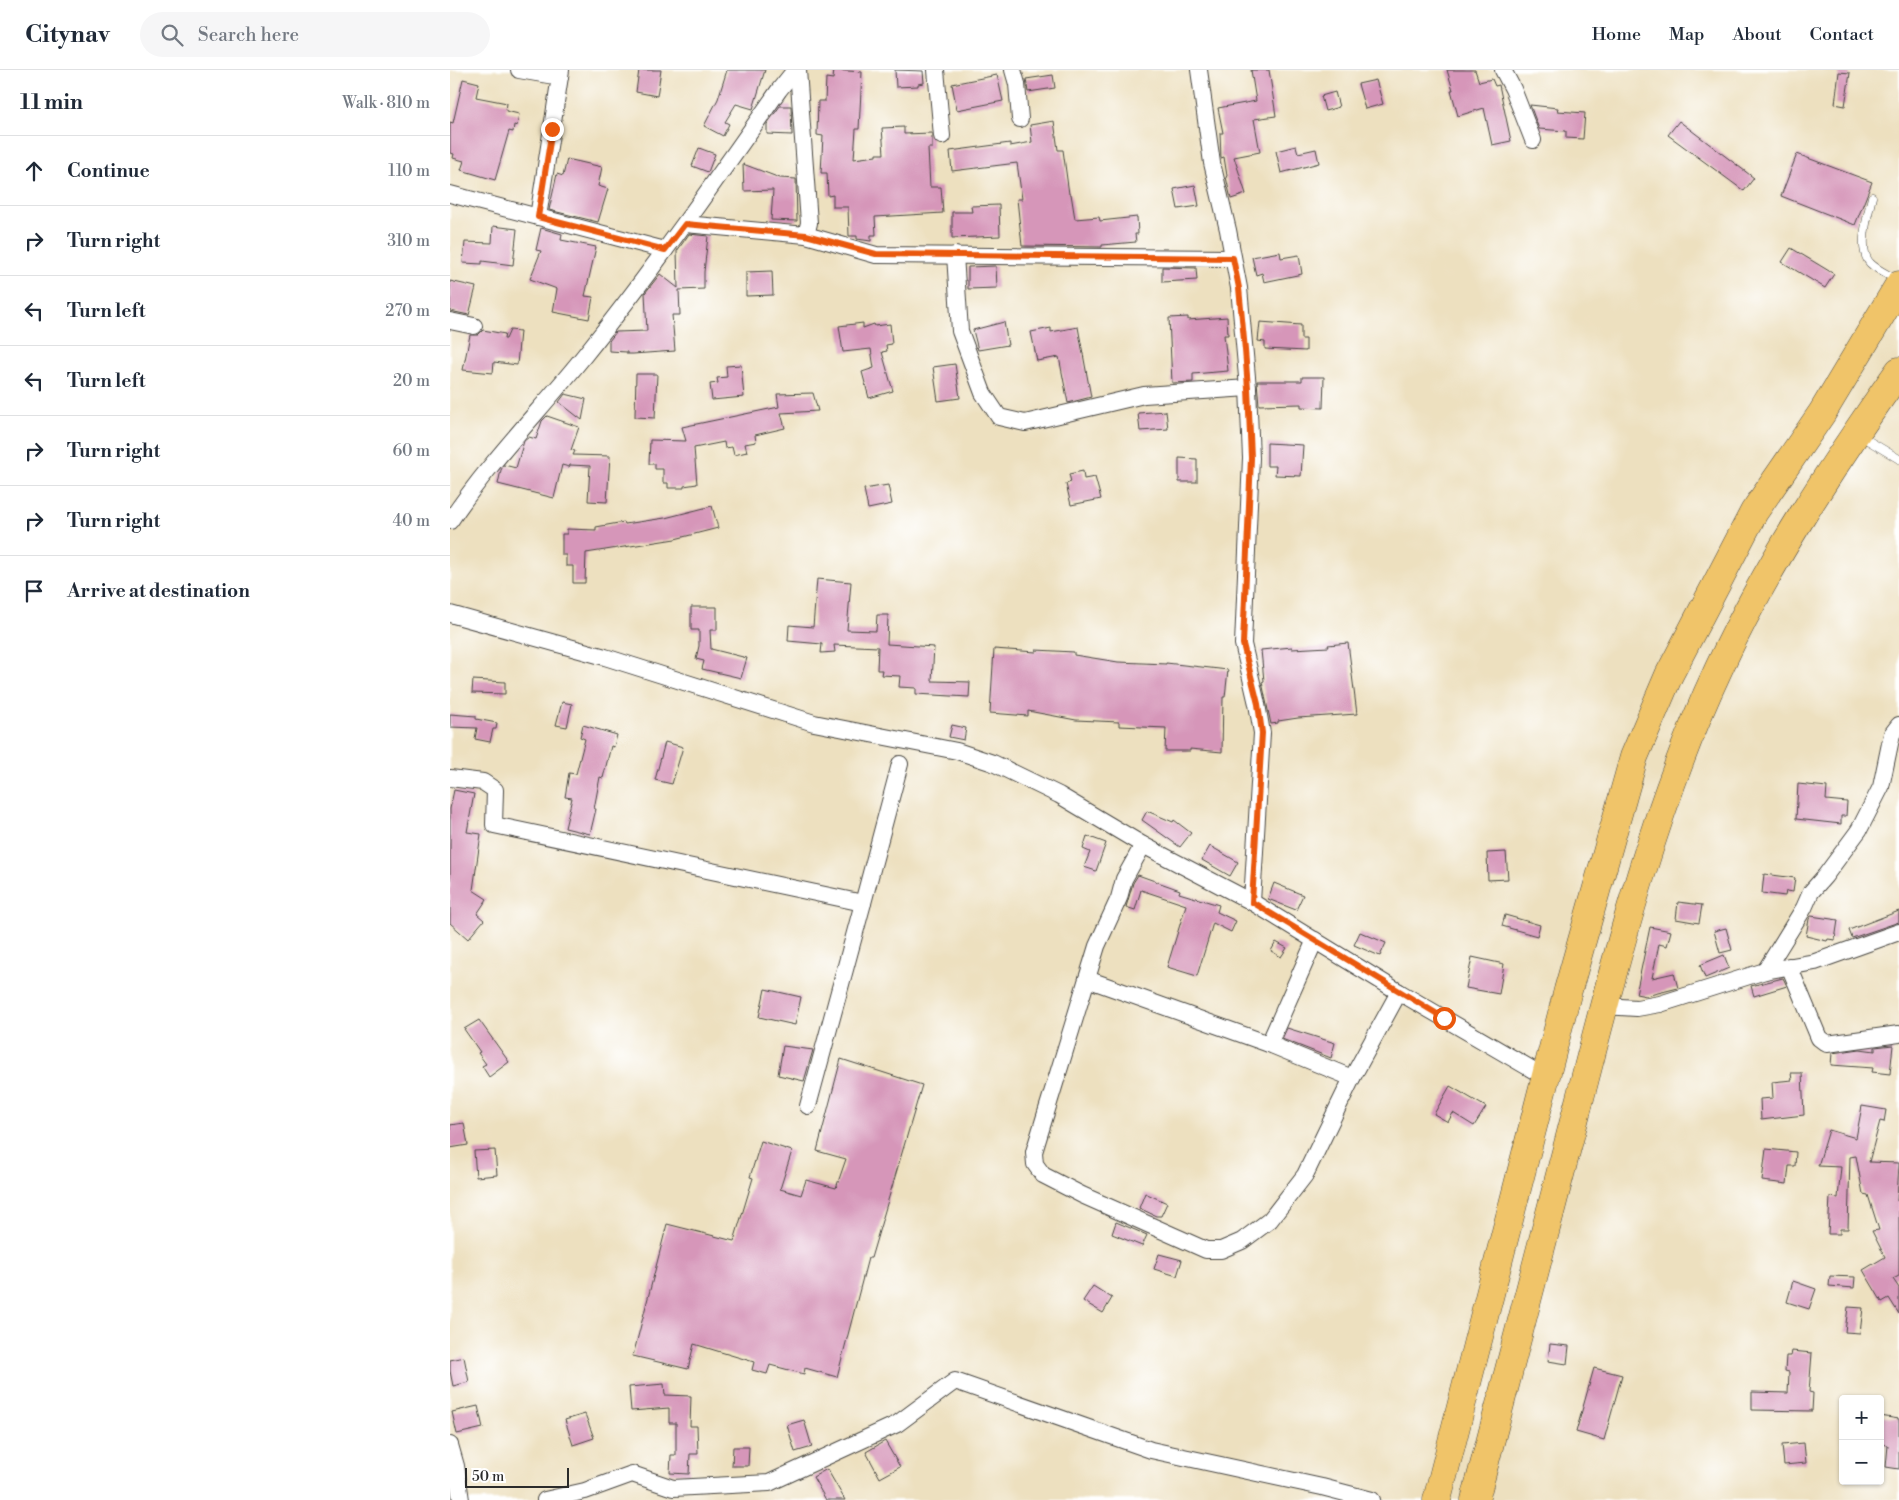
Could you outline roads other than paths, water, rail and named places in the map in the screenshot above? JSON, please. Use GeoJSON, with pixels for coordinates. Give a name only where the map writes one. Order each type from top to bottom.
{"type":"FeatureCollection","features":[{"type":"Feature","properties":{"kind":"highway"},"geometry":{"type":"LineString","coordinates":[[1437,1500],[1568,990],[1634,757],[1669,675],[1754,512],[1822,412],[1899,285]]}},
{"type":"Feature","properties":{"kind":"highway"},"geometry":{"type":"LineString","coordinates":[[1475,1500],[1603,1006],[1646,859],[1684,751],[1718,669],[1763,581],[1819,487],[1899,371]]}},
{"type":"Feature","properties":{"kind":"street"},"geometry":{"type":"LineString","coordinates":[[519,70],[560,74],[538,217]]}},
{"type":"Feature","properties":{"kind":"street"},"geometry":{"type":"LineString","coordinates":[[450,521],[467,495],[584,356],[685,224],[779,90],[796,70]]}},
{"type":"Feature","properties":{"kind":"street"},"geometry":{"type":"LineString","coordinates":[[796,70],[809,222],[806,235]]}},
{"type":"Feature","properties":{"kind":"street"},"geometry":{"type":"LineString","coordinates":[[936,70],[942,136]]}},
{"type":"Feature","properties":{"kind":"street"},"geometry":{"type":"LineString","coordinates":[[1013,70],[1017,84],[1020,118]]}},
{"type":"Feature","properties":{"kind":"street"},"geometry":{"type":"LineString","coordinates":[[1199,70],[1212,163],[1239,288],[1248,388],[1251,458],[1243,644],[1258,704],[1262,733],[1252,902]]}},
{"type":"Feature","properties":{"kind":"street"},"geometry":{"type":"LineString","coordinates":[[1503,70],[1513,89],[1533,140]]}},
{"type":"Feature","properties":{"kind":"street"},"geometry":{"type":"LineString","coordinates":[[450,194],[665,250]]}},
{"type":"Feature","properties":{"kind":"street"},"geometry":{"type":"LineString","coordinates":[[685,224],[806,235],[876,254],[1233,258]]}},
{"type":"Feature","properties":{"kind":"street"},"geometry":{"type":"LineString","coordinates":[[955,255],[960,331],[983,393],[999,418],[1025,423],[1144,395],[1248,388]]}},
{"type":"Feature","properties":{"kind":"street"},"geometry":{"type":"LineString","coordinates":[[450,321],[474,326]]}},
{"type":"Feature","properties":{"kind":"street"},"geometry":{"type":"LineString","coordinates":[[450,614],[605,657],[814,723],[957,750],[993,762],[1059,795],[1144,845],[1252,902],[1399,992],[1545,1077]]}},
{"type":"Feature","properties":{"kind":"street"},"geometry":{"type":"LineString","coordinates":[[1765,971],[1804,908],[1811,892],[1859,830],[1881,788],[1892,734],[1899,724]]}},
{"type":"Feature","properties":{"kind":"street"},"geometry":{"type":"LineString","coordinates":[[808,1106],[900,764]]}},
{"type":"Feature","properties":{"kind":"street"},"geometry":{"type":"LineString","coordinates":[[450,778],[483,782],[495,790],[494,825],[863,903]]}},
{"type":"Feature","properties":{"kind":"street"},"geometry":{"type":"LineString","coordinates":[[1144,845],[1124,879],[1119,898],[1097,946],[1034,1152],[1035,1164],[1043,1175],[1082,1196],[1206,1250],[1221,1250],[1242,1241],[1270,1220],[1305,1175],[1352,1078],[1399,992]]}},
{"type":"Feature","properties":{"kind":"street"},"geometry":{"type":"LineString","coordinates":[[1603,1006],[1637,1008],[1660,1004],[1765,971],[1815,962],[1899,932]]}},
{"type":"Feature","properties":{"kind":"street"},"geometry":{"type":"LineString","coordinates":[[1270,1044],[1315,940]]}},
{"type":"Feature","properties":{"kind":"street"},"geometry":{"type":"LineString","coordinates":[[1789,966],[1819,1038],[1823,1042],[1827,1044],[1899,1034]]}},
{"type":"Feature","properties":{"kind":"street"},"geometry":{"type":"LineString","coordinates":[[1087,979],[1270,1044],[1352,1078]]}},
{"type":"Feature","properties":{"kind":"street"},"geometry":{"type":"LineString","coordinates":[[545,1500],[585,1491],[632,1474],[673,1488],[769,1483],[896,1424],[955,1381],[1151,1450],[1322,1487],[1372,1500]]}},
{"type":"Feature","properties":{"kind":"street"},"geometry":{"type":"LineString","coordinates":[[450,1445],[456,1466],[461,1500]]}},
{"type":"Feature","properties":{"kind":"lane"},"geometry":{"type":"LineString","coordinates":[[1872,197],[1864,241],[1864,255],[1871,264],[1899,281]]}},
{"type":"Feature","properties":{"kind":"lane"},"geometry":{"type":"LineString","coordinates":[[1856,432],[1899,459]]}}]}
